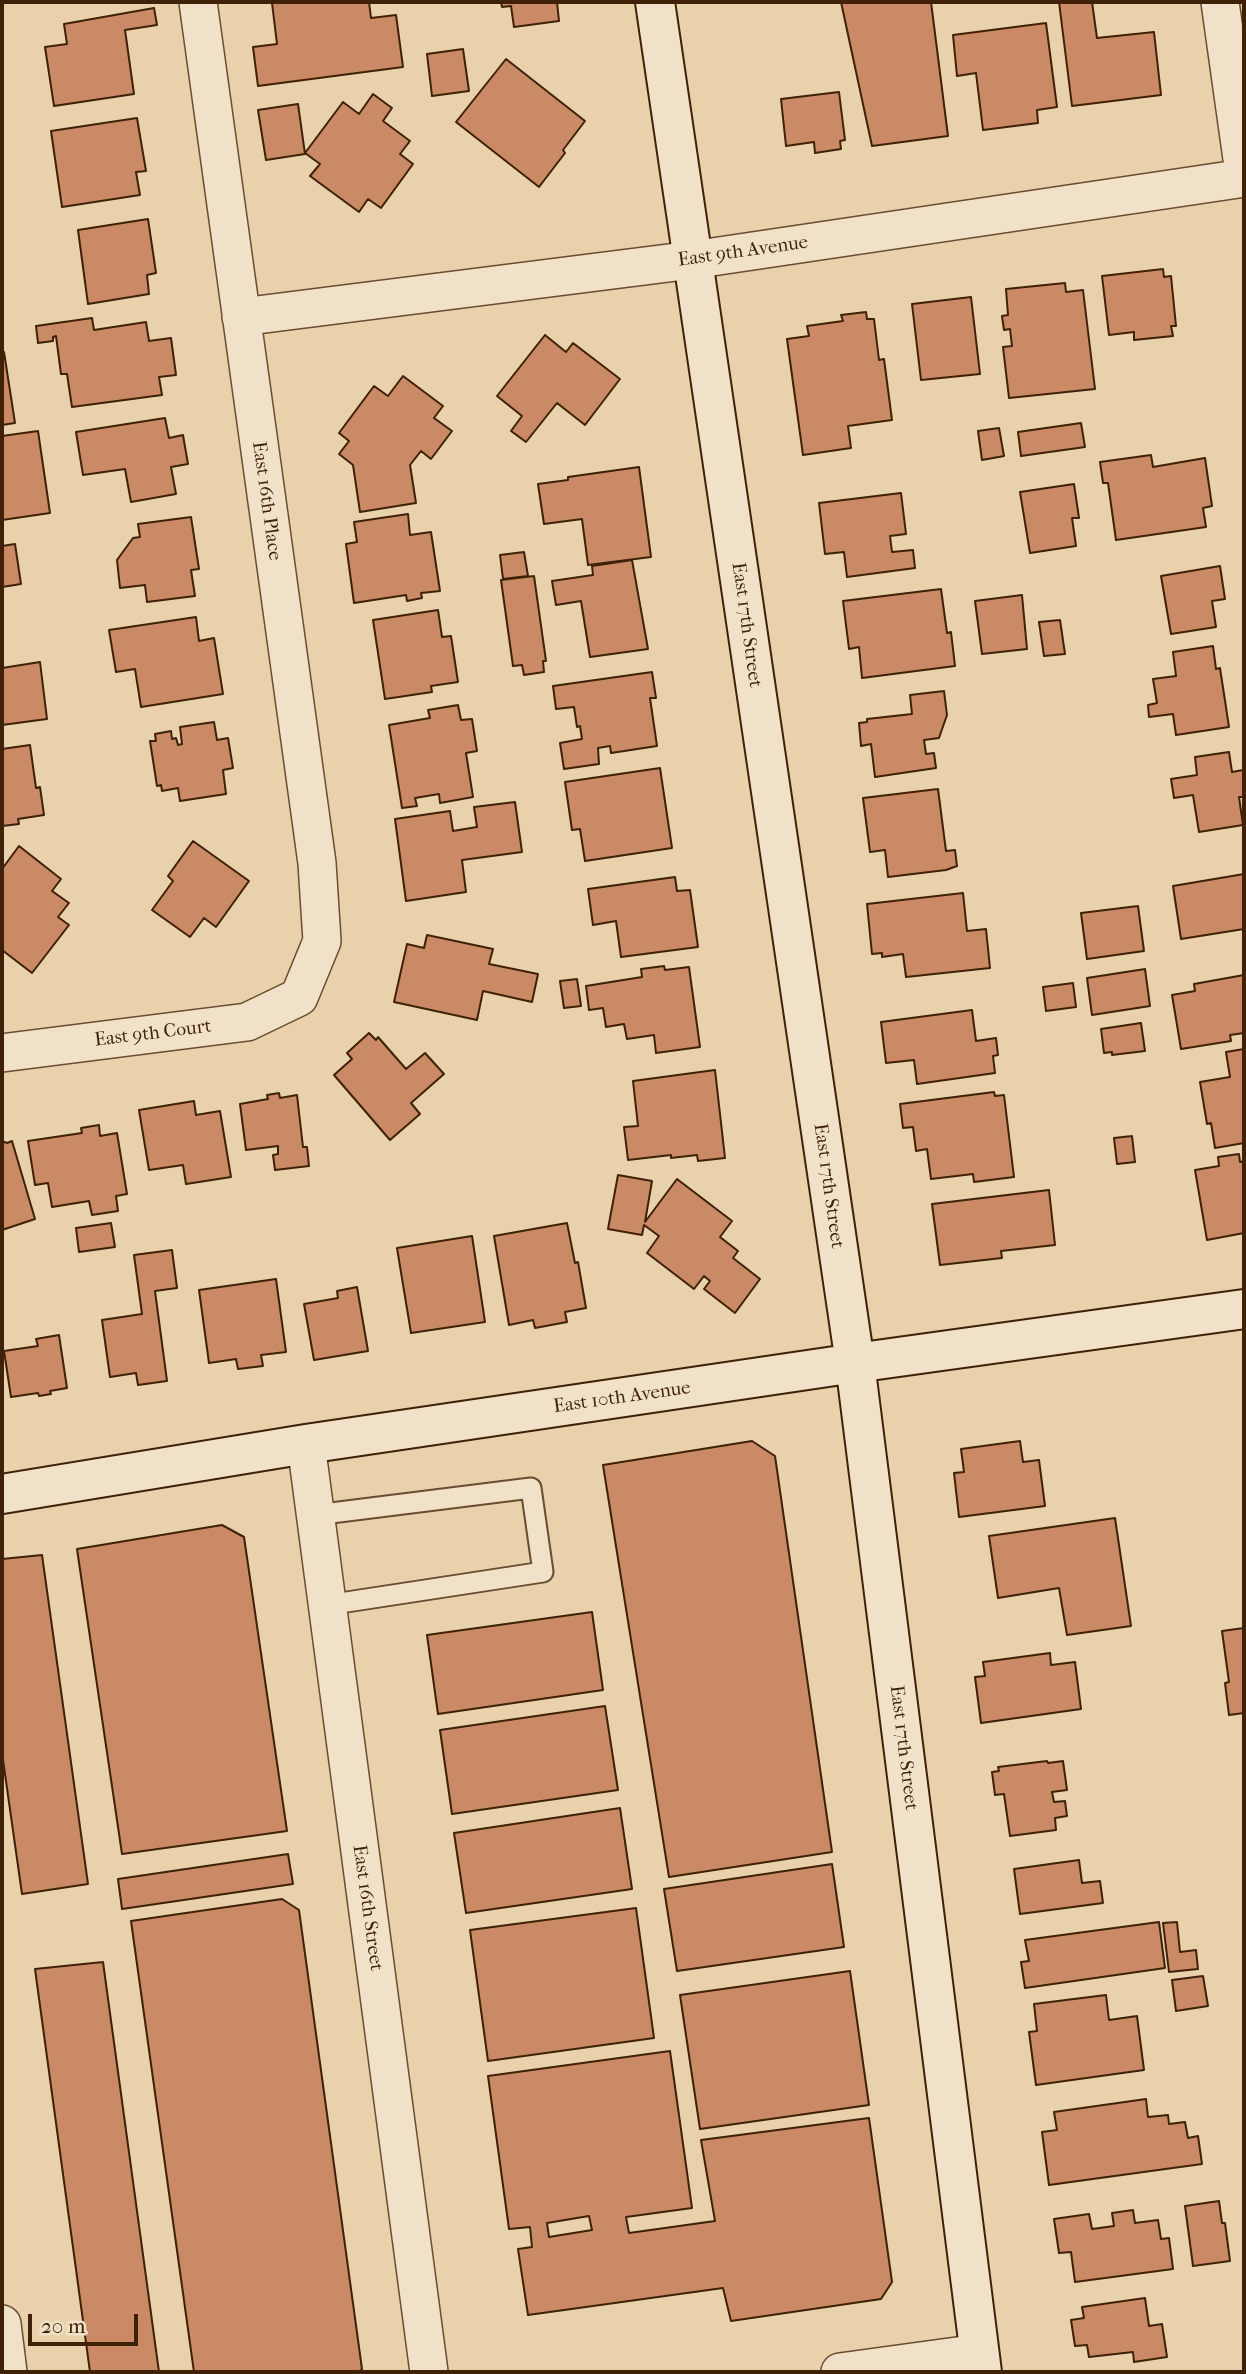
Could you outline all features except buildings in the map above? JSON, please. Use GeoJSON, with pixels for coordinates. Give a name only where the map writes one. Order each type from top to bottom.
{"type":"FeatureCollection","features":[{"type":"Feature","properties":{"kind":"street","name":"East 16th Place"},"geometry":{"type":"LineString","coordinates":[[198,2],[317,863],[322,941],[299,997]]}},
{"type":"Feature","properties":{"kind":"street","name":"East 17th Street"},"geometry":{"type":"LineString","coordinates":[[655,2],[855,1363],[980,2363]]}},
{"type":"Feature","properties":{"kind":"street"},"geometry":{"type":"LineString","coordinates":[[1220,2],[1244,173]]}},
{"type":"Feature","properties":{"kind":"street","name":"East 9th Avenue"},"geometry":{"type":"LineString","coordinates":[[241,317],[692,260],[1244,178]]}},
{"type":"Feature","properties":{"kind":"street","name":"East 9th Court"},"geometry":{"type":"LineString","coordinates":[[2,1053],[247,1022],[299,997]]}},
{"type":"Feature","properties":{"kind":"street","name":"East 10th Avenue"},"geometry":{"type":"LineString","coordinates":[[2,1494],[306,1444],[1244,1309]]}},
{"type":"Feature","properties":{"kind":"street","name":"East 16th Street"},"geometry":{"type":"LineString","coordinates":[[306,1444],[429,2372]]}},
{"type":"Feature","properties":{"kind":"street"},"geometry":{"type":"LineString","coordinates":[[2,2324],[8,2372]]}},
{"type":"Feature","properties":{"kind":"street"},"geometry":{"type":"LineString","coordinates":[[840,2372],[980,2363]]}},
{"type":"Feature","properties":{"kind":"lane"},"geometry":{"type":"LineString","coordinates":[[315,1515],[531,1488],[543,1572],[327,1605]]}}]}
